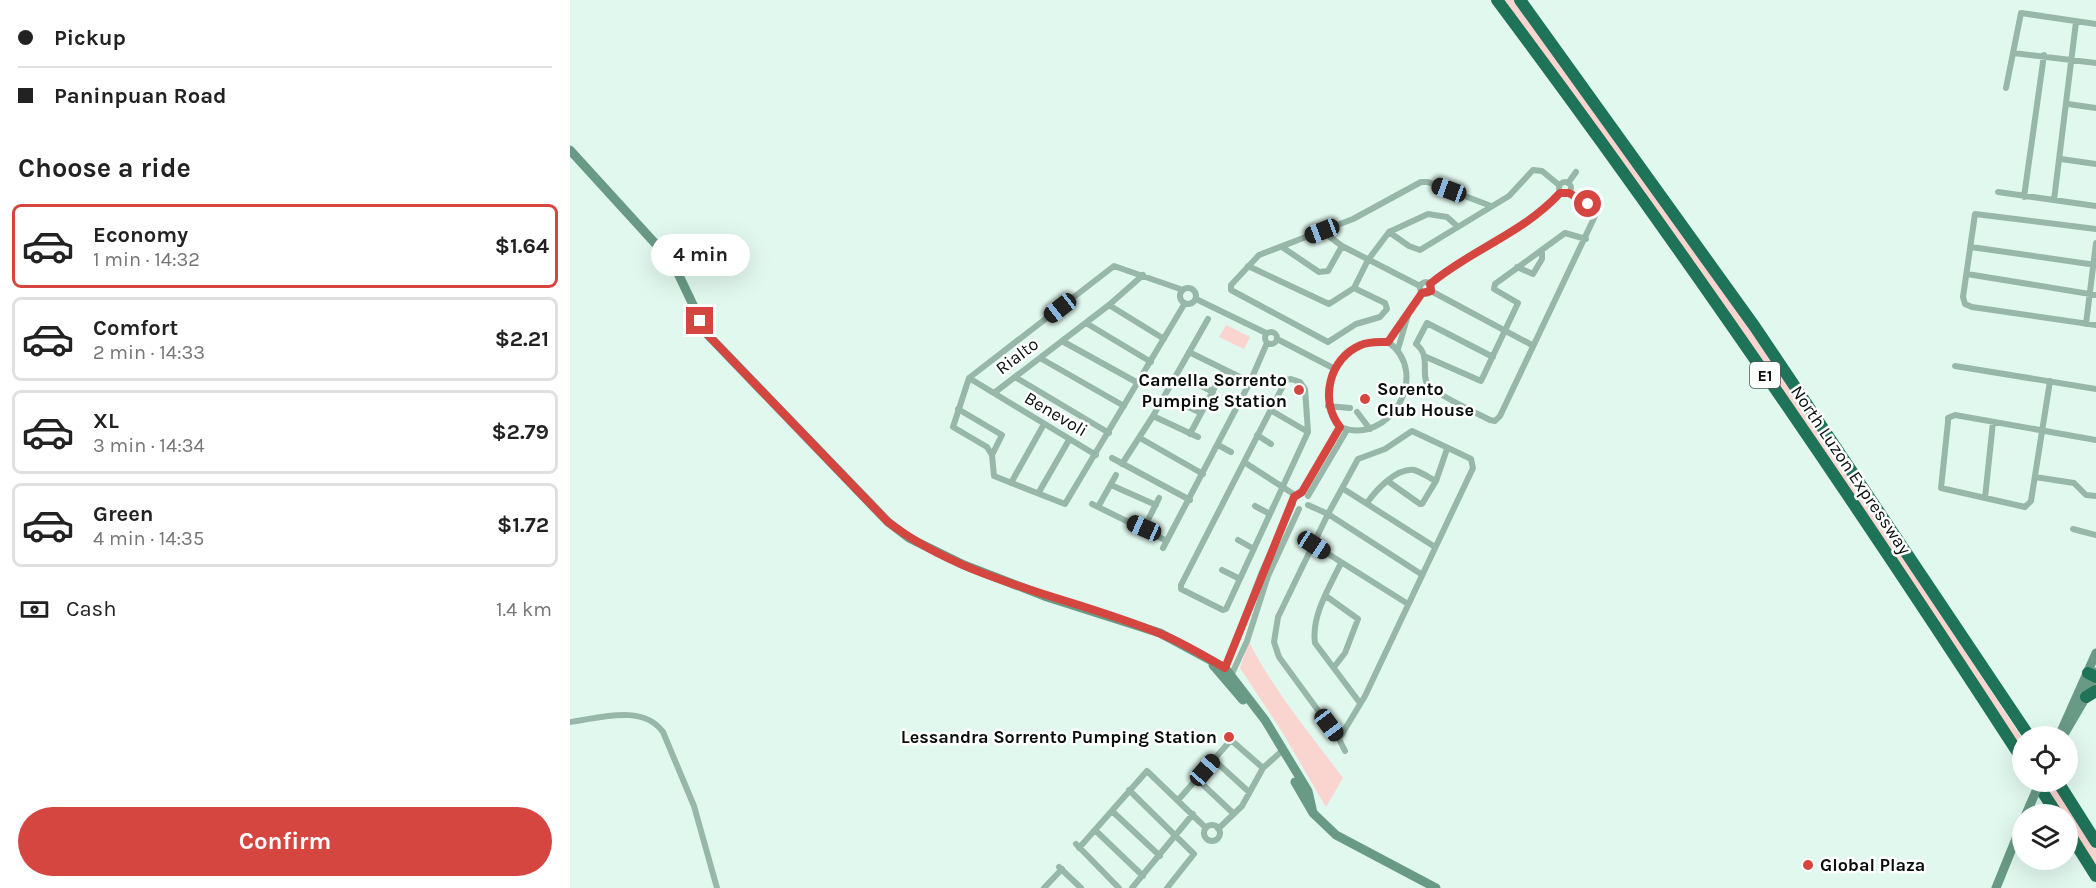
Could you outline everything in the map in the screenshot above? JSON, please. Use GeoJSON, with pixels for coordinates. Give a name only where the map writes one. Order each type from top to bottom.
{"type":"FeatureCollection","features":[{"type":"Feature","properties":{"kind":"highway","name":"North Luzon Expressway"},"geometry":{"type":"LineString","coordinates":[[1497,0],[1655,217],[1797,420],[2012,744]]}},
{"type":"Feature","properties":{"kind":"highway","name":"North Luzon Expressway"},"geometry":{"type":"LineString","coordinates":[[1520,0],[1755,327],[2023,726]]}},
{"type":"Feature","properties":{"kind":"highway"},"geometry":{"type":"LineString","coordinates":[[2064,792],[2096,842]]}},
{"type":"Feature","properties":{"kind":"highway"},"geometry":{"type":"LineString","coordinates":[[2078,847],[2096,876]]}},
{"type":"Feature","properties":{"kind":"main road"},"geometry":{"type":"LineString","coordinates":[[570,150],[673,263],[707,334],[888,522],[909,538],[964,565],[1047,597],[1160,633],[1208,660],[1227,675],[1281,751],[1314,813],[1336,836],[1436,888]]}},
{"type":"Feature","properties":{"kind":"main road"},"geometry":{"type":"LineString","coordinates":[[2068,726],[2091,694],[2096,653]]}},
{"type":"Feature","properties":{"kind":"main road"},"geometry":{"type":"LineString","coordinates":[[2066,726],[2093,673]]}},
{"type":"Feature","properties":{"kind":"main road"},"geometry":{"type":"LineString","coordinates":[[1996,888],[2012,849]]}},
{"type":"Feature","properties":{"kind":"street"},"geometry":{"type":"LineString","coordinates":[[2006,88],[2021,13],[2096,24]]}},
{"type":"Feature","properties":{"kind":"street"},"geometry":{"type":"LineString","coordinates":[[2054,201],[2061,159],[2076,22]]}},
{"type":"Feature","properties":{"kind":"street"},"geometry":{"type":"LineString","coordinates":[[2013,53],[2096,63]]}},
{"type":"Feature","properties":{"kind":"street"},"geometry":{"type":"LineString","coordinates":[[2024,197],[2044,55]]}},
{"type":"Feature","properties":{"kind":"street"},"geometry":{"type":"LineString","coordinates":[[2067,104],[2096,108]]}},
{"type":"Feature","properties":{"kind":"street"},"geometry":{"type":"LineString","coordinates":[[2061,159],[2096,164]]}},
{"type":"Feature","properties":{"kind":"street"},"geometry":{"type":"LineString","coordinates":[[1389,232],[1409,246],[1420,250],[1513,193],[1533,170],[1544,172],[1560,189],[1588,204],[1595,211],[1586,239],[1532,345],[1504,410],[1495,421],[1431,388],[1426,378],[1427,365],[1424,356],[1416,344]]}},
{"type":"Feature","properties":{"kind":"street"},"geometry":{"type":"LineString","coordinates":[[1322,231],[1342,246],[1421,289],[1430,288],[1456,264],[1506,237],[1539,215],[1576,172]]}},
{"type":"Feature","properties":{"kind":"street"},"geometry":{"type":"LineString","coordinates":[[1354,288],[1385,303],[1387,309],[1380,317],[1356,324],[1328,342],[1233,293],[1231,285],[1259,255],[1353,219],[1423,181],[1491,206]]}},
{"type":"Feature","properties":{"kind":"street"},"geometry":{"type":"LineString","coordinates":[[1568,183],[1571,187],[1569,193]]}},
{"type":"Feature","properties":{"kind":"street"},"geometry":{"type":"LineString","coordinates":[[1998,192],[2096,206]]}},
{"type":"Feature","properties":{"kind":"street"},"geometry":{"type":"LineString","coordinates":[[1248,266],[1326,304],[1354,288],[1368,260],[1389,232],[1428,214],[1447,217],[1457,226]]}},
{"type":"Feature","properties":{"kind":"street"},"geometry":{"type":"LineString","coordinates":[[2096,229],[1977,214],[1974,216],[1963,297],[1967,305],[2096,325]]}},
{"type":"Feature","properties":{"kind":"street"},"geometry":{"type":"LineString","coordinates":[[1424,356],[1479,382],[1518,303],[1494,289],[1494,286],[1565,232],[1586,239]]}},
{"type":"Feature","properties":{"kind":"street"},"geometry":{"type":"LineString","coordinates":[[2086,324],[2093,294],[2096,243]]}},
{"type":"Feature","properties":{"kind":"street"},"geometry":{"type":"LineString","coordinates":[[1282,247],[1324,273],[1328,271],[1342,246]]}},
{"type":"Feature","properties":{"kind":"street"},"geometry":{"type":"LineString","coordinates":[[1971,247],[2095,265]]}},
{"type":"Feature","properties":{"kind":"street"},"geometry":{"type":"LineString","coordinates":[[1517,267],[1533,274],[1542,259],[1542,250]]}},
{"type":"Feature","properties":{"kind":"street"},"geometry":{"type":"LineString","coordinates":[[1185,303],[1065,504],[994,476],[992,455],[987,447],[953,427],[969,378],[1114,266],[1183,290],[1189,288],[1194,290],[1196,299]]}},
{"type":"Feature","properties":{"kind":"street"},"geometry":{"type":"LineString","coordinates":[[1967,274],[2093,294]]}},
{"type":"Feature","properties":{"kind":"street","name":"Rialto"},"geometry":{"type":"LineString","coordinates":[[994,393],[1109,305],[1143,275]]}},
{"type":"Feature","properties":{"kind":"street"},"geometry":{"type":"LineString","coordinates":[[1343,428],[1370,429],[1394,413],[1403,396],[1406,368],[1399,346],[1409,314],[1425,282],[1430,288],[1532,345]]}},
{"type":"Feature","properties":{"kind":"street"},"geometry":{"type":"LineString","coordinates":[[1183,290],[1180,297],[1185,303]]}},
{"type":"Feature","properties":{"kind":"street"},"geometry":{"type":"LineString","coordinates":[[1185,303],[1192,303],[1196,299]]}},
{"type":"Feature","properties":{"kind":"street"},"geometry":{"type":"LineString","coordinates":[[1196,299],[1266,333],[1274,333],[1277,339],[1335,369]]}},
{"type":"Feature","properties":{"kind":"street"},"geometry":{"type":"LineString","coordinates":[[1109,305],[1164,339]]}},
{"type":"Feature","properties":{"kind":"street"},"geometry":{"type":"LineString","coordinates":[[1388,342],[1398,324],[1409,314]]}},
{"type":"Feature","properties":{"kind":"street"},"geometry":{"type":"LineString","coordinates":[[1122,464],[1140,438],[1208,319]]}},
{"type":"Feature","properties":{"kind":"street"},"geometry":{"type":"LineString","coordinates":[[1086,323],[1151,362]]}},
{"type":"Feature","properties":{"kind":"street"},"geometry":{"type":"LineString","coordinates":[[1416,344],[1427,323],[1493,357]]}},
{"type":"Feature","properties":{"kind":"street"},"geometry":{"type":"LineString","coordinates":[[1266,333],[1264,338],[1267,343]]}},
{"type":"Feature","properties":{"kind":"street"},"geometry":{"type":"LineString","coordinates":[[1267,343],[1273,344],[1277,339]]}},
{"type":"Feature","properties":{"kind":"street"},"geometry":{"type":"LineString","coordinates":[[1062,341],[1137,383]]}},
{"type":"Feature","properties":{"kind":"street"},"geometry":{"type":"LineString","coordinates":[[1343,428],[1328,406],[1328,392],[1335,369],[1344,357],[1360,345],[1388,342],[1399,346],[1416,344]]}},
{"type":"Feature","properties":{"kind":"street"},"geometry":{"type":"LineString","coordinates":[[1163,548],[1250,382],[1267,343]]}},
{"type":"Feature","properties":{"kind":"street"},"geometry":{"type":"LineString","coordinates":[[1189,352],[1250,382]]}},
{"type":"Feature","properties":{"kind":"street"},"geometry":{"type":"LineString","coordinates":[[1040,358],[1124,406]]}},
{"type":"Feature","properties":{"kind":"street"},"geometry":{"type":"LineString","coordinates":[[1954,366],[2096,389]]}},
{"type":"Feature","properties":{"kind":"street"},"geometry":{"type":"LineString","coordinates":[[1190,434],[1224,370]]}},
{"type":"Feature","properties":{"kind":"street"},"geometry":{"type":"LineString","coordinates":[[1015,377],[1109,433]]}},
{"type":"Feature","properties":{"kind":"street","name":"Benevoli"},"geometry":{"type":"LineString","coordinates":[[969,378],[1096,455]]}},
{"type":"Feature","properties":{"kind":"street"},"geometry":{"type":"LineString","coordinates":[[1190,380],[1213,392]]}},
{"type":"Feature","properties":{"kind":"street"},"geometry":{"type":"LineString","coordinates":[[1286,380],[1300,382],[1305,389],[1308,432],[1226,609],[1223,610],[1181,589],[1181,585],[1257,435],[1272,411],[1286,380]]}},
{"type":"Feature","properties":{"kind":"street"},"geometry":{"type":"LineString","coordinates":[[2050,381],[2040,431],[2031,501],[2028,506],[1942,489],[1940,479],[1948,418],[1955,415],[2040,431],[2096,440]]}},
{"type":"Feature","properties":{"kind":"street"},"geometry":{"type":"LineString","coordinates":[[1178,402],[1201,413]]}},
{"type":"Feature","properties":{"kind":"street"},"geometry":{"type":"LineString","coordinates":[[1328,406],[1354,410],[1370,429]]}},
{"type":"Feature","properties":{"kind":"street"},"geometry":{"type":"LineString","coordinates":[[958,409],[1002,435],[992,455]]}},
{"type":"Feature","properties":{"kind":"street"},"geometry":{"type":"LineString","coordinates":[[1272,411],[1308,432]]}},
{"type":"Feature","properties":{"kind":"street"},"geometry":{"type":"LineString","coordinates":[[1153,416],[1198,437]]}},
{"type":"Feature","properties":{"kind":"street"},"geometry":{"type":"LineString","coordinates":[[1985,498],[1993,422]]}},
{"type":"Feature","properties":{"kind":"street"},"geometry":{"type":"LineString","coordinates":[[1011,483],[1044,424]]}},
{"type":"Feature","properties":{"kind":"street"},"geometry":{"type":"LineString","coordinates":[[1227,675],[1233,651],[1268,576],[1296,506],[1343,428]]}},
{"type":"Feature","properties":{"kind":"street"},"geometry":{"type":"LineString","coordinates":[[1339,739],[1360,704],[1473,468],[1470,459],[1412,432],[1407,432],[1385,449],[1358,459],[1328,514],[1278,617],[1274,642],[1279,657],[1339,739],[1344,751]]}},
{"type":"Feature","properties":{"kind":"street"},"geometry":{"type":"LineString","coordinates":[[1257,435],[1271,444]]}},
{"type":"Feature","properties":{"kind":"street"},"geometry":{"type":"LineString","coordinates":[[1140,438],[1203,474]]}},
{"type":"Feature","properties":{"kind":"street"},"geometry":{"type":"LineString","coordinates":[[1039,492],[1069,440]]}},
{"type":"Feature","properties":{"kind":"street"},"geometry":{"type":"LineString","coordinates":[[1218,445],[1231,452]]}},
{"type":"Feature","properties":{"kind":"street"},"geometry":{"type":"LineString","coordinates":[[1389,482],[1420,504],[1436,481],[1447,449]]}},
{"type":"Feature","properties":{"kind":"street"},"geometry":{"type":"LineString","coordinates":[[1112,458],[1190,500]]}},
{"type":"Feature","properties":{"kind":"street"},"geometry":{"type":"LineString","coordinates":[[1244,462],[1302,494],[1308,505]]}},
{"type":"Feature","properties":{"kind":"street"},"geometry":{"type":"LineString","coordinates":[[1367,503],[1378,486],[1409,471],[1416,470],[1436,481]]}},
{"type":"Feature","properties":{"kind":"street"},"geometry":{"type":"LineString","coordinates":[[1116,475],[1095,506],[1167,541]]}},
{"type":"Feature","properties":{"kind":"street"},"geometry":{"type":"LineString","coordinates":[[2035,477],[2074,483],[2086,495],[2096,496]]}},
{"type":"Feature","properties":{"kind":"street"},"geometry":{"type":"LineString","coordinates":[[1111,484],[1155,505]]}},
{"type":"Feature","properties":{"kind":"street"},"geometry":{"type":"LineString","coordinates":[[1342,488],[1435,547]]}},
{"type":"Feature","properties":{"kind":"street"},"geometry":{"type":"LineString","coordinates":[[1144,528],[1159,498]]}},
{"type":"Feature","properties":{"kind":"street"},"geometry":{"type":"LineString","coordinates":[[1296,506],[1308,505],[1328,514],[1422,574]]}},
{"type":"Feature","properties":{"kind":"street"},"geometry":{"type":"LineString","coordinates":[[1255,506],[1270,514]]}},
{"type":"Feature","properties":{"kind":"street"},"geometry":{"type":"LineString","coordinates":[[2073,529],[2096,535]]}},
{"type":"Feature","properties":{"kind":"street"},"geometry":{"type":"LineString","coordinates":[[1238,540],[1254,549]]}},
{"type":"Feature","properties":{"kind":"street"},"geometry":{"type":"LineString","coordinates":[[1314,545],[1408,604]]}},
{"type":"Feature","properties":{"kind":"street"},"geometry":{"type":"LineString","coordinates":[[1341,563],[1326,596],[1314,636],[1315,643],[1360,704]]}},
{"type":"Feature","properties":{"kind":"street"},"geometry":{"type":"LineString","coordinates":[[1222,570],[1240,579]]}},
{"type":"Feature","properties":{"kind":"street"},"geometry":{"type":"LineString","coordinates":[[1326,596],[1358,619],[1345,652],[1334,667]]}},
{"type":"Feature","properties":{"kind":"street"},"geometry":{"type":"LineString","coordinates":[[1227,675],[1241,654],[1251,613]]}},
{"type":"Feature","properties":{"kind":"street"},"geometry":{"type":"LineString","coordinates":[[1233,651],[1241,654]]}},
{"type":"Feature","properties":{"kind":"street"},"geometry":{"type":"LineString","coordinates":[[570,722],[634,714],[655,721],[663,732],[694,806],[717,888]]}},
{"type":"Feature","properties":{"kind":"street"},"geometry":{"type":"LineString","coordinates":[[1179,799],[1233,740],[1263,768]]}},
{"type":"Feature","properties":{"kind":"street"},"geometry":{"type":"LineString","coordinates":[[1218,829],[1212,825],[1206,828],[1204,834],[1209,840],[1217,838],[1218,829],[1234,814],[1263,768],[1281,751]]}},
{"type":"Feature","properties":{"kind":"street"},"geometry":{"type":"LineString","coordinates":[[1214,760],[1249,792]]}},
{"type":"Feature","properties":{"kind":"street"},"geometry":{"type":"LineString","coordinates":[[1119,888],[1078,846],[1147,771],[1179,799],[1206,828]]}},
{"type":"Feature","properties":{"kind":"street"},"geometry":{"type":"LineString","coordinates":[[1197,779],[1234,814]]}},
{"type":"Feature","properties":{"kind":"street"},"geometry":{"type":"LineString","coordinates":[[1129,790],[1194,854],[1167,888]]}},
{"type":"Feature","properties":{"kind":"street"},"geometry":{"type":"LineString","coordinates":[[1112,811],[1160,856]]}},
{"type":"Feature","properties":{"kind":"street"},"geometry":{"type":"LineString","coordinates":[[1132,888],[1193,814]]}},
{"type":"Feature","properties":{"kind":"street"},"geometry":{"type":"LineString","coordinates":[[1095,830],[1143,876]]}},
{"type":"Feature","properties":{"kind":"street"},"geometry":{"type":"LineString","coordinates":[[1048,887],[1060,868],[1081,888]]}},
{"type":"Feature","properties":{"kind":"shaded area"},"geometry":{"type":"Polygon","coordinates":[[[1503,0],[1517,0],[1755,333],[2014,726],[2012,726],[2012,736],[1503,0]]]}},
{"type":"Feature","properties":{"kind":"shaded area"},"geometry":{"type":"Polygon","coordinates":[[[1226,325],[1250,337],[1244,349],[1219,337],[1226,325]]]}},
{"type":"Feature","properties":{"kind":"shaded area"},"geometry":{"type":"Polygon","coordinates":[[[1249,642],[1281,695],[1343,778],[1326,807],[1281,730],[1240,668],[1249,642]]]}},
{"type":"Feature","properties":{"kind":"shaded area"},"geometry":{"type":"Polygon","coordinates":[[[2046,792],[2060,792],[2068,804],[2054,804],[2046,792]]]}},
{"type":"Feature","properties":{"kind":"shaded area"},"geometry":{"type":"Polygon","coordinates":[[[2078,819],[2096,847],[2096,871],[2078,842],[2078,819]]]}},
{"type":"Feature","properties":{"kind":"place","name":"Camella Sorrento Pumping Station"},"geometry":{"type":"Point","coordinates":[1299,390]}},
{"type":"Feature","properties":{"kind":"place","name":"Sorento Club House"},"geometry":{"type":"Point","coordinates":[1365,399]}},
{"type":"Feature","properties":{"kind":"place","name":"Lessandra Sorrento Pumping Station"},"geometry":{"type":"Point","coordinates":[1229,737]}},
{"type":"Feature","properties":{"kind":"place","name":"Global Plaza"},"geometry":{"type":"Point","coordinates":[1808,865]}},
{"type":"Feature","properties":{"kind":"route"},"geometry":{"type":"LineString","coordinates":[[700,321],[707,334],[888,522],[909,538],[964,565],[1047,597],[1160,633],[1225,668],[1294,497],[1302,492],[1340,427],[1330,412],[1328,392],[1335,369],[1342,359],[1360,345],[1388,342],[1398,324],[1409,314],[1422,293],[1428,294],[1431,291],[1430,284],[1456,264],[1506,237],[1539,215],[1560,193],[1566,195],[1569,193],[1588,204]]}}]}
